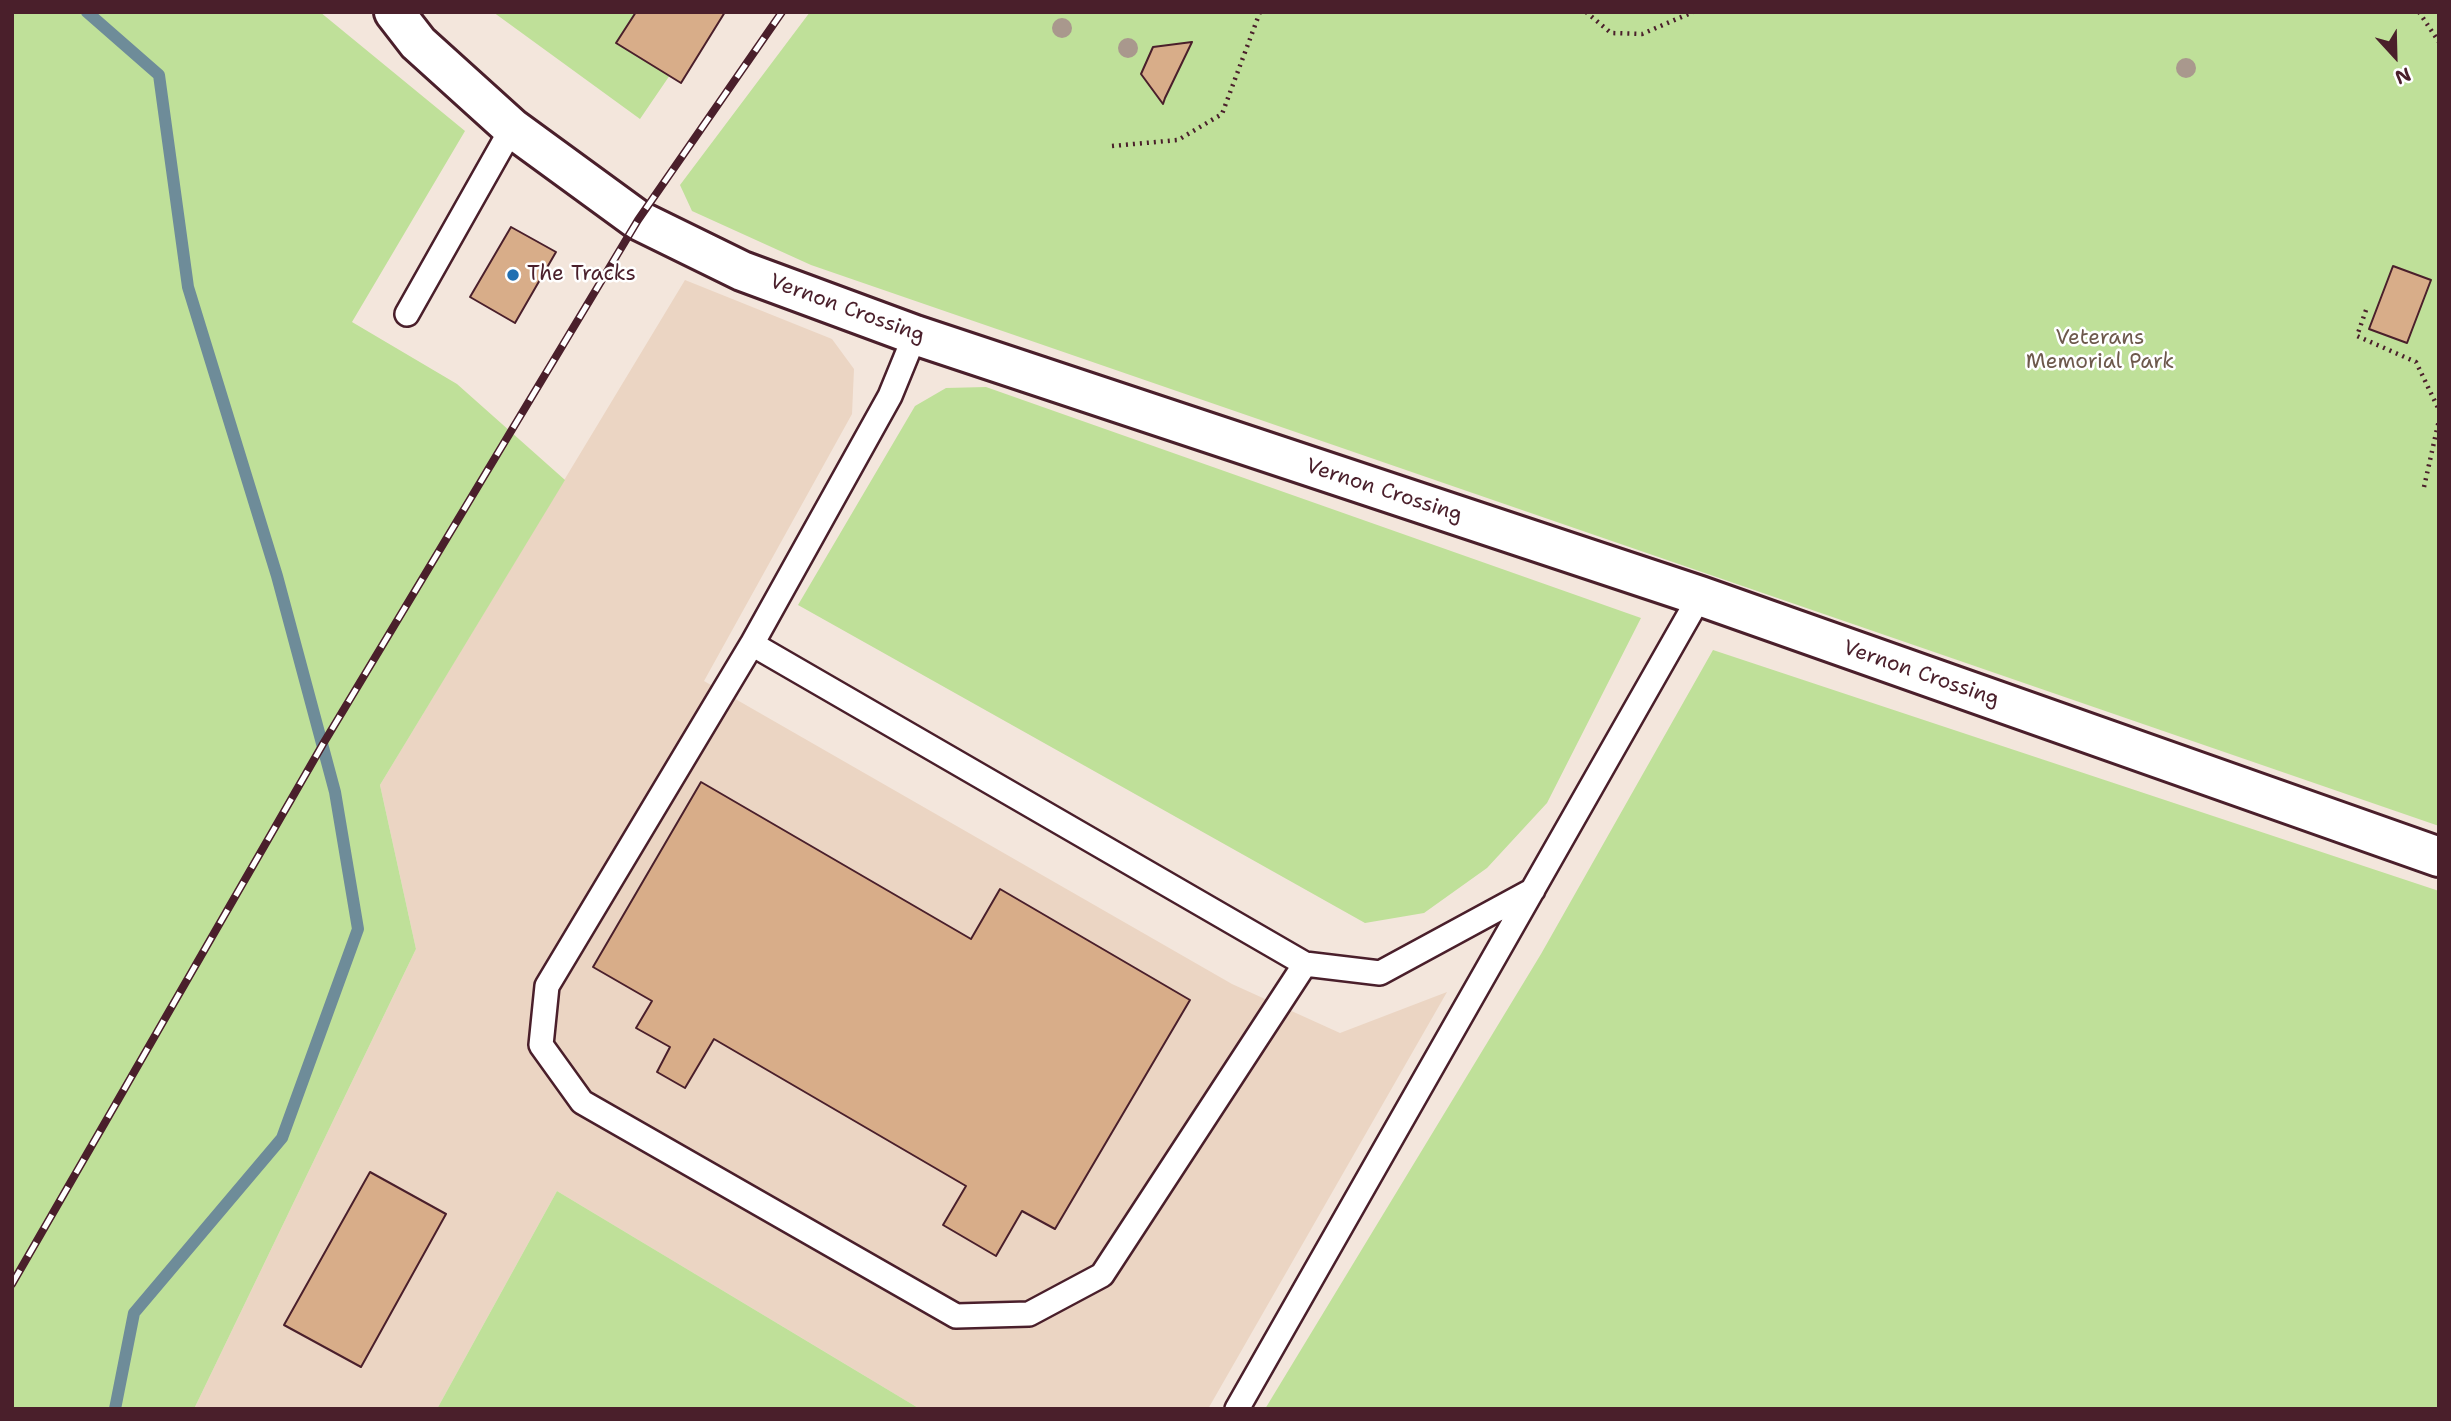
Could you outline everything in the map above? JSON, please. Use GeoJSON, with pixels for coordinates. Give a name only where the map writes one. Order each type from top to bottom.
{"type":"FeatureCollection","features":[{"type":"Feature","properties":{"kind":"street","name":"Vernon Crossing"},"geometry":{"type":"LineString","coordinates":[[394,12],[418,43],[512,128],[638,220],[742,271],[915,335],[1700,596],[2439,857]]}},
{"type":"Feature","properties":{"kind":"lane"},"geometry":{"type":"LineString","coordinates":[[407,314],[512,128]]}},
{"type":"Feature","properties":{"kind":"lane"},"geometry":{"type":"LineString","coordinates":[[915,335],[890,396],[752,645],[547,986],[541,1045],[582,1102],[956,1316],[1030,1314],[1102,1275],[1305,964]]}},
{"type":"Feature","properties":{"kind":"lane"},"geometry":{"type":"LineString","coordinates":[[1237,1409],[1700,596]]}},
{"type":"Feature","properties":{"kind":"lane"},"geometry":{"type":"LineString","coordinates":[[752,645],[1305,964],[1380,973],[1533,890]]}},
{"type":"Feature","properties":{"kind":"path"},"geometry":{"type":"LineString","coordinates":[[1112,146],[1178,140],[1222,114],[1259,12]]}},
{"type":"Feature","properties":{"kind":"path"},"geometry":{"type":"LineString","coordinates":[[1586,12],[1611,33],[1642,34],[1693,12]]}},
{"type":"Feature","properties":{"kind":"path"},"geometry":{"type":"LineString","coordinates":[[2419,12],[2439,42]]}},
{"type":"Feature","properties":{"kind":"path"},"geometry":{"type":"LineString","coordinates":[[2367,310],[2357,336],[2416,362],[2439,410]]}},
{"type":"Feature","properties":{"kind":"path"},"geometry":{"type":"LineString","coordinates":[[2424,487],[2439,420]]}},
{"type":"Feature","properties":{"kind":"shaded area"},"geometry":{"type":"Polygon","coordinates":[[[685,280],[832,339],[854,369],[852,414],[704,681],[1232,984],[1340,1033],[1447,992],[1208,1409],[920,1409],[557,1191],[437,1409],[194,1409],[416,949],[380,785],[685,280]]]}},
{"type":"Feature","properties":{"kind":"green space"},"geometry":{"type":"Polygon","coordinates":[[[12,12],[320,12],[465,131],[352,322],[457,384],[565,480],[380,785],[416,949],[194,1409],[12,1409],[12,12]]]}},
{"type":"Feature","properties":{"kind":"green space"},"geometry":{"type":"Polygon","coordinates":[[[493,12],[713,12],[640,119],[493,12]]]}},
{"type":"Feature","properties":{"kind":"green space","name":"Veterans Memorial Park"},"geometry":{"type":"Polygon","coordinates":[[[810,12],[2439,12],[2439,826],[811,265],[692,211],[680,185],[810,12]]]}},
{"type":"Feature","properties":{"kind":"green space"},"geometry":{"type":"Polygon","coordinates":[[[986,387],[1641,618],[1547,803],[1487,868],[1424,913],[1365,923],[798,605],[915,406],[946,388],[986,387]]]}},
{"type":"Feature","properties":{"kind":"green space"},"geometry":{"type":"Polygon","coordinates":[[[1713,650],[2439,891],[2439,1409],[1265,1409],[1541,954],[1713,650]]]}},
{"type":"Feature","properties":{"kind":"green space"},"geometry":{"type":"Polygon","coordinates":[[[557,1191],[920,1409],[437,1409],[557,1191]]]}},
{"type":"Feature","properties":{"kind":"building"},"geometry":{"type":"Polygon","coordinates":[[[636,12],[725,12],[681,83],[616,43],[636,12]]]}},
{"type":"Feature","properties":{"kind":"building"},"geometry":{"type":"Polygon","coordinates":[[[1192,42],[1163,104],[1141,74],[1153,47],[1192,42]]]}},
{"type":"Feature","properties":{"kind":"building","name":"The Tracks"},"geometry":{"type":"Polygon","coordinates":[[[511,227],[556,252],[515,323],[470,297],[511,227]]]}},
{"type":"Feature","properties":{"kind":"building"},"geometry":{"type":"Polygon","coordinates":[[[2393,266],[2431,280],[2407,343],[2369,329],[2393,266]]]}},
{"type":"Feature","properties":{"kind":"building"},"geometry":{"type":"Polygon","coordinates":[[[701,782],[971,939],[1000,889],[1190,1000],[1055,1229],[1022,1211],[996,1256],[943,1225],[966,1186],[714,1039],[685,1088],[657,1072],[670,1047],[636,1028],[652,1001],[593,967],[701,782]]]}},
{"type":"Feature","properties":{"kind":"building"},"geometry":{"type":"Polygon","coordinates":[[[370,1172],[446,1214],[361,1367],[284,1325],[370,1172]]]}},
{"type":"Feature","properties":{"kind":"waterway"},"geometry":{"type":"LineString","coordinates":[[87,12],[159,75],[188,287],[277,576],[335,792],[358,929],[282,1138],[134,1313],[115,1409]]}},
{"type":"Feature","properties":{"kind":"railway"},"geometry":{"type":"LineString","coordinates":[[12,1284],[323,744],[638,220],[782,12]]}},
{"type":"Feature","properties":{"kind":"place","name":"The Tracks"},"geometry":{"type":"Point","coordinates":[513,275]}}]}
